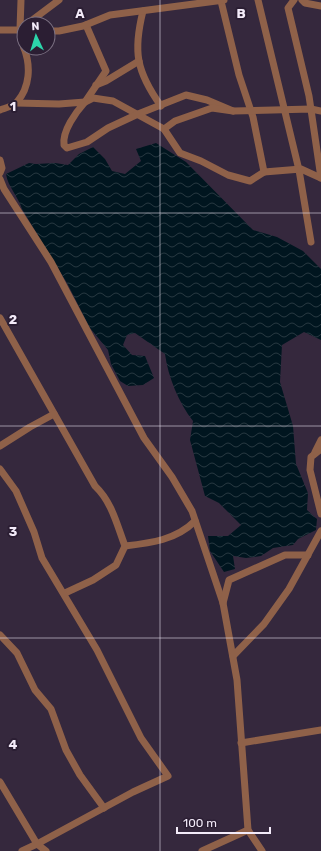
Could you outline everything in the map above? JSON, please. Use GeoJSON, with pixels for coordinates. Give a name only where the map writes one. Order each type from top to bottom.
{"type":"FeatureCollection","features":[{"type":"Feature","properties":{"kind":"street"},"geometry":{"type":"LineString","coordinates":[[22,0],[23,16]]}},
{"type":"Feature","properties":{"kind":"street"},"geometry":{"type":"LineString","coordinates":[[37,16],[58,0]]}},
{"type":"Feature","properties":{"kind":"street"},"geometry":{"type":"LineString","coordinates":[[56,31],[86,24],[110,15],[143,11],[175,3],[223,0],[239,75],[250,110],[264,172]]}},
{"type":"Feature","properties":{"kind":"street"},"geometry":{"type":"LineString","coordinates":[[258,0],[299,170],[311,242]]}},
{"type":"Feature","properties":{"kind":"street"},"geometry":{"type":"LineString","coordinates":[[0,110],[16,103],[59,104],[85,102],[93,98],[113,101],[164,128],[180,153],[201,161],[228,175],[250,181],[264,172],[299,170],[321,178],[311,110],[288,8],[294,0]]}},
{"type":"Feature","properties":{"kind":"street"},"geometry":{"type":"LineString","coordinates":[[302,0],[321,6]]}},
{"type":"Feature","properties":{"kind":"street"},"geometry":{"type":"LineString","coordinates":[[143,11],[137,38],[139,61],[147,82],[161,106]]}},
{"type":"Feature","properties":{"kind":"street"},"geometry":{"type":"LineString","coordinates":[[86,24],[106,71],[77,111],[63,139],[64,145],[67,148],[87,142],[108,128],[138,114],[186,95],[207,100],[233,111]]}},
{"type":"Feature","properties":{"kind":"street"},"geometry":{"type":"LineString","coordinates":[[0,30],[16,29]]}},
{"type":"Feature","properties":{"kind":"street"},"geometry":{"type":"LineString","coordinates":[[16,103],[28,83],[27,56]]}},
{"type":"Feature","properties":{"kind":"street"},"geometry":{"type":"LineString","coordinates":[[96,85],[106,81],[139,61]]}},
{"type":"Feature","properties":{"kind":"street"},"geometry":{"type":"LineString","coordinates":[[164,128],[176,121],[212,108],[233,111],[321,111]]}},
{"type":"Feature","properties":{"kind":"street"},"geometry":{"type":"LineString","coordinates":[[0,160],[2,168],[0,173]]}},
{"type":"Feature","properties":{"kind":"street"},"geometry":{"type":"LineString","coordinates":[[0,180],[50,262],[144,438],[172,478],[192,511],[223,603],[237,680],[248,830],[262,851]]}},
{"type":"Feature","properties":{"kind":"street"},"geometry":{"type":"LineString","coordinates":[[0,318],[95,486],[104,495],[114,515],[125,546],[116,565],[93,580],[65,593]]}},
{"type":"Feature","properties":{"kind":"street"},"geometry":{"type":"LineString","coordinates":[[0,330],[8,333]]}},
{"type":"Feature","properties":{"kind":"street"},"geometry":{"type":"LineString","coordinates":[[0,446],[54,414]]}},
{"type":"Feature","properties":{"kind":"street"},"geometry":{"type":"LineString","coordinates":[[321,440],[318,450],[311,457],[310,470],[321,514]]}},
{"type":"Feature","properties":{"kind":"street"},"geometry":{"type":"LineString","coordinates":[[0,469],[16,491],[34,532],[42,558],[65,593],[97,650],[141,738],[168,776],[22,851]]}},
{"type":"Feature","properties":{"kind":"street"},"geometry":{"type":"LineString","coordinates":[[125,546],[150,543],[176,536],[195,521]]}},
{"type":"Feature","properties":{"kind":"street"},"geometry":{"type":"LineString","coordinates":[[233,656],[264,624],[289,589],[321,531]]}},
{"type":"Feature","properties":{"kind":"street"},"geometry":{"type":"LineString","coordinates":[[223,603],[229,580],[285,555],[308,555]]}},
{"type":"Feature","properties":{"kind":"street"},"geometry":{"type":"LineString","coordinates":[[0,635],[17,653],[35,690],[51,709],[66,750],[80,775],[104,808]]}},
{"type":"Feature","properties":{"kind":"street"},"geometry":{"type":"LineString","coordinates":[[241,743],[321,730]]}},
{"type":"Feature","properties":{"kind":"street"},"geometry":{"type":"LineString","coordinates":[[0,782],[37,844],[46,851]]}},
{"type":"Feature","properties":{"kind":"street"},"geometry":{"type":"LineString","coordinates":[[202,851],[248,830]]}},
{"type":"Feature","properties":{"kind":"water"},"geometry":{"type":"Polygon","coordinates":[[[156,143],[186,162],[253,230],[277,237],[303,251],[321,269],[321,340],[304,332],[282,345],[280,382],[293,426],[296,464],[308,493],[307,510],[317,519],[316,530],[298,539],[293,545],[273,548],[261,556],[246,558],[233,556],[235,569],[224,572],[210,551],[208,536],[228,536],[241,525],[219,503],[205,496],[190,440],[193,421],[183,406],[175,389],[166,363],[165,354],[135,333],[127,335],[123,345],[132,355],[145,356],[154,378],[143,385],[128,386],[120,381],[111,364],[108,350],[90,328],[67,283],[22,209],[6,174],[29,163],[55,163],[68,165],[79,154],[93,147],[105,159],[112,171],[125,174],[141,161],[136,149],[156,143]]]}}]}
